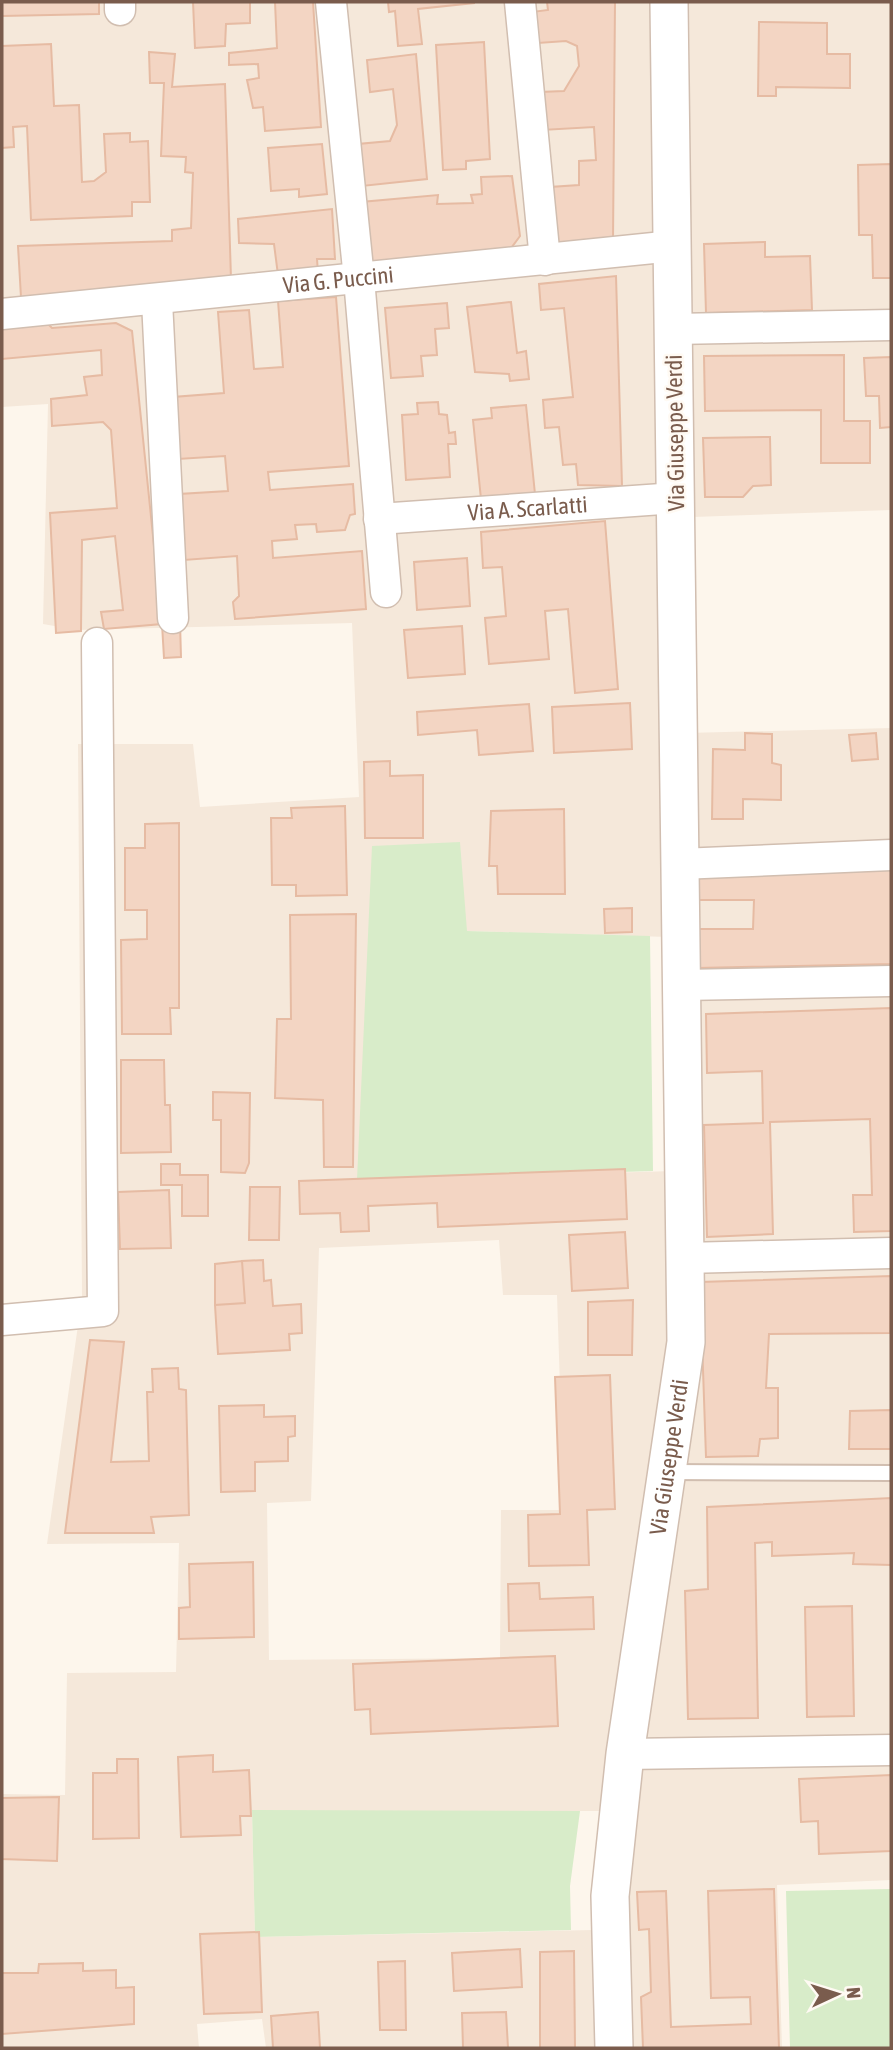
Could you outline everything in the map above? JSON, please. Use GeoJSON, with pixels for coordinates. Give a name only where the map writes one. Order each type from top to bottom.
{"type":"FeatureCollection","features":[{"type":"Feature","properties":{"kind":"street"},"geometry":{"type":"LineString","coordinates":[[331,2],[359,279],[386,592]]}},
{"type":"Feature","properties":{"kind":"street"},"geometry":{"type":"LineString","coordinates":[[520,2],[545,260]]}},
{"type":"Feature","properties":{"kind":"street","name":"Via Giuseppe Verdi"},"geometry":{"type":"LineString","coordinates":[[614,2048],[610,1896],[625,1754],[686,1342],[669,2]]}},
{"type":"Feature","properties":{"kind":"street","name":"Via G. Puccini"},"geometry":{"type":"LineString","coordinates":[[2,314],[157,301],[673,246]]}},
{"type":"Feature","properties":{"kind":"street"},"geometry":{"type":"LineString","coordinates":[[157,301],[173,618]]}},
{"type":"Feature","properties":{"kind":"street"},"geometry":{"type":"LineString","coordinates":[[674,329],[891,325]]}},
{"type":"Feature","properties":{"kind":"street","name":"Via A. Scarlatti"},"geometry":{"type":"LineString","coordinates":[[379,519],[676,498]]}},
{"type":"Feature","properties":{"kind":"street"},"geometry":{"type":"LineString","coordinates":[[2,1320],[103,1311],[97,643]]}},
{"type":"Feature","properties":{"kind":"street"},"geometry":{"type":"LineString","coordinates":[[680,864],[891,855]]}},
{"type":"Feature","properties":{"kind":"street"},"geometry":{"type":"LineString","coordinates":[[682,985],[891,981]]}},
{"type":"Feature","properties":{"kind":"street"},"geometry":{"type":"LineString","coordinates":[[685,1258],[891,1254]]}},
{"type":"Feature","properties":{"kind":"street"},"geometry":{"type":"LineString","coordinates":[[625,1754],[891,1750]]}},
{"type":"Feature","properties":{"kind":"lane"},"geometry":{"type":"LineString","coordinates":[[666,1472],[891,1472]]}},
{"type":"Feature","properties":{"kind":"shaded area"},"geometry":{"type":"Polygon","coordinates":[[[2,2],[655,2],[669,937],[467,931],[357,1180],[674,1171],[677,1340],[604,1811],[252,1811],[255,1937],[593,1930],[595,2048],[266,2048],[262,2019],[197,2024],[199,2048],[2,2048],[2,1794],[65,1795],[67,1673],[176,1672],[179,1543],[47,1544],[82,1297],[78,744],[193,744],[200,807],[359,797],[352,623],[77,630],[43,624],[48,404],[2,407],[2,2]],[[499,1240],[319,1248],[311,1501],[267,1503],[269,1660],[500,1658],[501,1510],[564,1510],[557,1295],[503,1295],[499,1240]]]}},
{"type":"Feature","properties":{"kind":"shaded area"},"geometry":{"type":"Polygon","coordinates":[[[689,2],[891,2],[891,510],[693,517],[689,2]]]}},
{"type":"Feature","properties":{"kind":"shaded area"},"geometry":{"type":"Polygon","coordinates":[[[891,728],[891,1880],[777,1885],[782,2048],[622,2048],[614,1901],[695,1338],[686,733],[891,728]]]}},
{"type":"Feature","properties":{"kind":"green space"},"geometry":{"type":"Polygon","coordinates":[[[460,842],[467,931],[650,936],[653,1171],[357,1180],[372,846],[460,842]]]}},
{"type":"Feature","properties":{"kind":"green space"},"geometry":{"type":"Polygon","coordinates":[[[252,1810],[580,1811],[570,1886],[571,1930],[255,1937],[252,1810]]]}},
{"type":"Feature","properties":{"kind":"green space"},"geometry":{"type":"Polygon","coordinates":[[[891,1889],[891,2048],[790,2048],[786,1891],[891,1889]]]}},
{"type":"Feature","properties":{"kind":"building"},"geometry":{"type":"Polygon","coordinates":[[[2,2],[99,2],[99,14],[2,16],[2,2]]]}},
{"type":"Feature","properties":{"kind":"building"},"geometry":{"type":"Polygon","coordinates":[[[193,2],[250,2],[250,23],[226,24],[225,46],[195,48],[193,2]]]}},
{"type":"Feature","properties":{"kind":"building"},"geometry":{"type":"Polygon","coordinates":[[[275,2],[313,2],[321,127],[265,131],[263,107],[253,108],[247,80],[259,78],[258,64],[229,65],[229,53],[277,48],[275,2]]]}},
{"type":"Feature","properties":{"kind":"building"},"geometry":{"type":"Polygon","coordinates":[[[388,2],[474,3],[418,9],[422,44],[398,46],[395,11],[389,12],[388,2]]]}},
{"type":"Feature","properties":{"kind":"building"},"geometry":{"type":"Polygon","coordinates":[[[547,2],[615,2],[613,240],[555,244],[550,187],[579,185],[579,161],[596,160],[594,127],[542,130],[540,92],[564,91],[579,66],[577,46],[566,41],[538,43],[532,12],[548,10],[547,2]]]}},
{"type":"Feature","properties":{"kind":"building"},"geometry":{"type":"Polygon","coordinates":[[[759,22],[827,23],[827,54],[850,54],[850,88],[776,87],[776,96],[758,96],[759,22]]]}},
{"type":"Feature","properties":{"kind":"building"},"geometry":{"type":"Polygon","coordinates":[[[484,42],[490,159],[466,161],[466,169],[443,170],[436,45],[484,42]]]}},
{"type":"Feature","properties":{"kind":"building"},"geometry":{"type":"Polygon","coordinates":[[[51,44],[54,106],[79,105],[82,182],[94,181],[106,172],[104,134],[130,133],[130,142],[148,141],[150,202],[132,202],[132,216],[31,220],[27,126],[13,127],[14,147],[2,148],[2,46],[51,44]]]}},
{"type":"Feature","properties":{"kind":"building"},"geometry":{"type":"Polygon","coordinates":[[[149,52],[175,54],[172,87],[225,84],[231,279],[21,297],[18,246],[172,241],[172,230],[191,228],[193,173],[185,172],[186,157],[161,156],[164,83],[150,83],[149,52]]]}},
{"type":"Feature","properties":{"kind":"building"},"geometry":{"type":"Polygon","coordinates":[[[416,54],[427,179],[362,186],[358,144],[390,141],[397,125],[393,89],[370,92],[367,60],[416,54]]]}},
{"type":"Feature","properties":{"kind":"building"},"geometry":{"type":"Polygon","coordinates":[[[322,144],[327,194],[299,197],[299,189],[271,191],[268,148],[322,144]]]}},
{"type":"Feature","properties":{"kind":"building"},"geometry":{"type":"Polygon","coordinates":[[[891,164],[891,278],[873,278],[872,235],[859,235],[858,165],[891,164]]]}},
{"type":"Feature","properties":{"kind":"building"},"geometry":{"type":"Polygon","coordinates":[[[512,176],[520,236],[506,255],[366,266],[361,202],[438,195],[437,204],[473,203],[471,195],[482,194],[481,177],[512,176]]]}},
{"type":"Feature","properties":{"kind":"building"},"geometry":{"type":"Polygon","coordinates":[[[332,209],[335,259],[317,259],[318,273],[278,275],[274,244],[239,243],[238,219],[332,209]]]}},
{"type":"Feature","properties":{"kind":"building"},"geometry":{"type":"Polygon","coordinates":[[[765,242],[765,257],[810,256],[812,310],[706,313],[704,244],[765,242]]]}},
{"type":"Feature","properties":{"kind":"building"},"geometry":{"type":"Polygon","coordinates":[[[616,276],[622,486],[578,485],[576,464],[563,465],[559,427],[545,428],[543,400],[573,397],[564,308],[541,310],[539,284],[616,276]]]}},
{"type":"Feature","properties":{"kind":"building"},"geometry":{"type":"Polygon","coordinates":[[[336,297],[349,466],[268,472],[270,490],[353,484],[355,514],[350,515],[345,530],[317,532],[316,524],[295,525],[297,539],[272,541],[273,558],[362,551],[366,609],[235,619],[233,602],[239,596],[237,556],[184,560],[179,494],[228,491],[225,456],[178,459],[173,397],[224,393],[218,312],[249,310],[254,369],[283,367],[278,301],[336,297]]]}},
{"type":"Feature","properties":{"kind":"building"},"geometry":{"type":"Polygon","coordinates":[[[511,302],[517,353],[526,351],[529,379],[510,381],[509,374],[475,372],[467,307],[511,302]]]}},
{"type":"Feature","properties":{"kind":"building"},"geometry":{"type":"Polygon","coordinates":[[[447,303],[449,328],[435,329],[437,355],[421,356],[423,376],[391,378],[385,308],[447,303]]]}},
{"type":"Feature","properties":{"kind":"building"},"geometry":{"type":"Polygon","coordinates":[[[42,318],[52,328],[116,323],[132,331],[162,624],[104,629],[101,612],[123,610],[115,536],[82,540],[81,631],[56,633],[50,513],[117,508],[111,430],[103,422],[52,426],[51,399],[87,395],[84,377],[102,375],[101,350],[2,359],[2,323],[42,318]]]}},
{"type":"Feature","properties":{"kind":"building"},"geometry":{"type":"Polygon","coordinates":[[[844,355],[844,421],[870,421],[870,463],[821,463],[821,410],[705,411],[704,356],[844,355]]]}},
{"type":"Feature","properties":{"kind":"building"},"geometry":{"type":"Polygon","coordinates":[[[891,357],[891,427],[880,428],[879,396],[866,396],[864,358],[891,357]]]}},
{"type":"Feature","properties":{"kind":"building"},"geometry":{"type":"Polygon","coordinates":[[[438,402],[439,414],[447,415],[449,433],[455,432],[456,444],[448,444],[450,477],[406,480],[402,415],[418,414],[417,403],[438,402]]]}},
{"type":"Feature","properties":{"kind":"building"},"geometry":{"type":"Polygon","coordinates":[[[526,405],[535,494],[481,499],[473,420],[492,418],[491,408],[526,405]]]}},
{"type":"Feature","properties":{"kind":"building"},"geometry":{"type":"Polygon","coordinates":[[[770,437],[771,485],[753,486],[743,497],[705,497],[703,438],[770,437]]]}},
{"type":"Feature","properties":{"kind":"building"},"geometry":{"type":"Polygon","coordinates":[[[605,521],[618,689],[575,693],[568,609],[545,611],[549,659],[489,664],[485,618],[506,616],[502,567],[483,568],[481,532],[605,521]]]}},
{"type":"Feature","properties":{"kind":"building"},"geometry":{"type":"Polygon","coordinates":[[[467,558],[470,606],[417,610],[414,562],[467,558]]]}},
{"type":"Feature","properties":{"kind":"building"},"geometry":{"type":"Polygon","coordinates":[[[180,622],[181,657],[164,658],[162,624],[180,622]]]}},
{"type":"Feature","properties":{"kind":"building"},"geometry":{"type":"Polygon","coordinates":[[[462,626],[465,674],[408,678],[404,630],[462,626]]]}},
{"type":"Feature","properties":{"kind":"building"},"geometry":{"type":"Polygon","coordinates":[[[630,703],[632,749],[554,753],[552,707],[630,703]]]}},
{"type":"Feature","properties":{"kind":"building"},"geometry":{"type":"Polygon","coordinates":[[[529,704],[533,751],[479,755],[477,730],[418,735],[417,712],[529,704]]]}},
{"type":"Feature","properties":{"kind":"building"},"geometry":{"type":"Polygon","coordinates":[[[745,733],[772,734],[772,763],[781,765],[781,800],[743,799],[743,819],[712,819],[713,749],[745,750],[745,733]]]}},
{"type":"Feature","properties":{"kind":"building"},"geometry":{"type":"Polygon","coordinates":[[[876,733],[878,759],[852,761],[849,735],[876,733]]]}},
{"type":"Feature","properties":{"kind":"building"},"geometry":{"type":"Polygon","coordinates":[[[390,761],[390,776],[423,775],[423,838],[365,838],[364,762],[390,761]]]}},
{"type":"Feature","properties":{"kind":"building"},"geometry":{"type":"Polygon","coordinates":[[[345,806],[347,895],[296,896],[296,885],[272,885],[271,818],[292,818],[291,808],[345,806]]]}},
{"type":"Feature","properties":{"kind":"building"},"geometry":{"type":"Polygon","coordinates":[[[564,809],[565,894],[498,894],[497,866],[489,866],[491,811],[564,809]]]}},
{"type":"Feature","properties":{"kind":"building"},"geometry":{"type":"Polygon","coordinates":[[[179,823],[179,1008],[170,1008],[171,1034],[122,1034],[121,940],[147,939],[147,910],[125,910],[125,848],[145,848],[145,824],[179,823]]]}},
{"type":"Feature","properties":{"kind":"building"},"geometry":{"type":"Polygon","coordinates":[[[891,862],[891,964],[697,968],[697,929],[753,929],[754,900],[695,900],[696,876],[891,862]]]}},
{"type":"Feature","properties":{"kind":"building"},"geometry":{"type":"Polygon","coordinates":[[[632,908],[632,932],[605,933],[604,909],[632,908]]]}},
{"type":"Feature","properties":{"kind":"building"},"geometry":{"type":"Polygon","coordinates":[[[356,914],[353,1167],[324,1167],[323,1100],[275,1098],[277,1019],[291,1019],[290,915],[356,914]]]}},
{"type":"Feature","properties":{"kind":"building"},"geometry":{"type":"Polygon","coordinates":[[[891,1008],[891,1231],[854,1232],[853,1195],[872,1195],[870,1119],[770,1122],[773,1234],[707,1237],[704,1125],[763,1123],[762,1071],[707,1073],[706,1014],[891,1008]]]}},
{"type":"Feature","properties":{"kind":"building"},"geometry":{"type":"Polygon","coordinates":[[[121,1060],[164,1060],[165,1105],[170,1105],[171,1152],[121,1153],[121,1060]]]}},
{"type":"Feature","properties":{"kind":"building"},"geometry":{"type":"Polygon","coordinates":[[[213,1092],[250,1093],[249,1163],[245,1173],[221,1172],[221,1120],[213,1120],[213,1092]]]}},
{"type":"Feature","properties":{"kind":"building"},"geometry":{"type":"Polygon","coordinates":[[[161,1164],[180,1164],[180,1175],[208,1175],[208,1216],[182,1216],[182,1185],[161,1185],[161,1164]]]}},
{"type":"Feature","properties":{"kind":"building"},"geometry":{"type":"Polygon","coordinates":[[[625,1169],[627,1219],[438,1227],[437,1203],[368,1206],[369,1231],[341,1232],[340,1213],[300,1214],[299,1181],[625,1169]]]}},
{"type":"Feature","properties":{"kind":"building"},"geometry":{"type":"Polygon","coordinates":[[[250,1187],[280,1187],[279,1240],[249,1240],[250,1187]]]}},
{"type":"Feature","properties":{"kind":"building"},"geometry":{"type":"Polygon","coordinates":[[[169,1190],[171,1248],[120,1249],[118,1192],[169,1190]]]}},
{"type":"Feature","properties":{"kind":"building"},"geometry":{"type":"Polygon","coordinates":[[[625,1232],[628,1288],[572,1291],[569,1235],[625,1232]]]}},
{"type":"Feature","properties":{"kind":"building"},"geometry":{"type":"Polygon","coordinates":[[[263,1260],[264,1281],[271,1280],[273,1306],[301,1304],[302,1333],[289,1334],[290,1350],[218,1354],[215,1305],[245,1303],[242,1261],[263,1260]]]}},
{"type":"Feature","properties":{"kind":"building"},"geometry":{"type":"Polygon","coordinates":[[[242,1261],[245,1303],[215,1305],[215,1264],[242,1261]]]}},
{"type":"Feature","properties":{"kind":"building"},"geometry":{"type":"Polygon","coordinates":[[[891,1276],[890,1333],[769,1334],[766,1388],[778,1388],[778,1438],[760,1439],[758,1456],[706,1457],[700,1282],[891,1276]]]}},
{"type":"Feature","properties":{"kind":"building"},"geometry":{"type":"Polygon","coordinates":[[[633,1300],[632,1355],[588,1355],[588,1302],[633,1300]]]}},
{"type":"Feature","properties":{"kind":"building"},"geometry":{"type":"Polygon","coordinates":[[[90,1340],[124,1342],[111,1462],[149,1461],[147,1392],[153,1392],[152,1369],[178,1368],[179,1389],[186,1390],[189,1515],[151,1517],[154,1533],[65,1533],[90,1340]]]}},
{"type":"Feature","properties":{"kind":"building"},"geometry":{"type":"Polygon","coordinates":[[[610,1375],[615,1509],[587,1510],[589,1565],[529,1566],[528,1515],[560,1514],[555,1377],[610,1375]]]}},
{"type":"Feature","properties":{"kind":"building"},"geometry":{"type":"Polygon","coordinates":[[[264,1405],[264,1417],[295,1416],[295,1436],[288,1437],[288,1461],[255,1462],[255,1491],[221,1492],[219,1406],[264,1405]]]}},
{"type":"Feature","properties":{"kind":"building"},"geometry":{"type":"Polygon","coordinates":[[[891,1410],[891,1449],[849,1449],[850,1411],[891,1410]]]}},
{"type":"Feature","properties":{"kind":"building"},"geometry":{"type":"Polygon","coordinates":[[[891,1498],[891,1565],[853,1564],[854,1553],[772,1556],[772,1542],[755,1543],[758,1718],[688,1719],[685,1591],[708,1589],[707,1507],[891,1498]]]}},
{"type":"Feature","properties":{"kind":"building"},"geometry":{"type":"Polygon","coordinates":[[[253,1562],[254,1637],[179,1639],[179,1608],[190,1607],[189,1564],[253,1562]]]}},
{"type":"Feature","properties":{"kind":"building"},"geometry":{"type":"Polygon","coordinates":[[[539,1583],[540,1599],[593,1597],[594,1629],[509,1631],[508,1584],[539,1583]]]}},
{"type":"Feature","properties":{"kind":"building"},"geometry":{"type":"Polygon","coordinates":[[[852,1606],[854,1716],[807,1717],[805,1607],[852,1606]]]}},
{"type":"Feature","properties":{"kind":"building"},"geometry":{"type":"Polygon","coordinates":[[[555,1656],[558,1726],[371,1734],[370,1709],[355,1710],[353,1664],[555,1656]]]}},
{"type":"Feature","properties":{"kind":"building"},"geometry":{"type":"Polygon","coordinates":[[[213,1755],[213,1772],[249,1770],[251,1816],[240,1816],[241,1835],[181,1837],[178,1757],[213,1755]]]}},
{"type":"Feature","properties":{"kind":"building"},"geometry":{"type":"Polygon","coordinates":[[[117,1759],[138,1759],[139,1838],[93,1839],[93,1773],[117,1773],[117,1759]]]}},
{"type":"Feature","properties":{"kind":"building"},"geometry":{"type":"Polygon","coordinates":[[[891,1775],[891,1851],[819,1854],[818,1821],[801,1822],[799,1779],[891,1775]]]}},
{"type":"Feature","properties":{"kind":"building"},"geometry":{"type":"Polygon","coordinates":[[[59,1797],[57,1861],[2,1859],[2,1798],[59,1797]]]}},
{"type":"Feature","properties":{"kind":"building"},"geometry":{"type":"Polygon","coordinates":[[[774,1889],[779,2048],[643,2048],[641,1997],[651,1992],[649,1929],[639,1930],[637,1892],[666,1891],[671,2027],[751,2024],[750,1997],[711,1998],[708,1891],[774,1889]]]}},
{"type":"Feature","properties":{"kind":"building"},"geometry":{"type":"Polygon","coordinates":[[[259,1932],[262,2012],[204,2014],[200,1934],[259,1932]]]}},
{"type":"Feature","properties":{"kind":"building"},"geometry":{"type":"Polygon","coordinates":[[[520,1949],[522,1987],[454,1991],[452,1953],[520,1949]]]}},
{"type":"Feature","properties":{"kind":"building"},"geometry":{"type":"Polygon","coordinates":[[[574,1951],[575,2048],[540,2048],[540,1952],[574,1951]]]}},
{"type":"Feature","properties":{"kind":"building"},"geometry":{"type":"Polygon","coordinates":[[[405,1961],[406,2030],[380,2030],[378,1962],[405,1961]]]}},
{"type":"Feature","properties":{"kind":"building"},"geometry":{"type":"Polygon","coordinates":[[[83,1963],[83,1971],[116,1970],[116,1988],[134,1987],[134,2024],[2,2034],[2,1973],[38,1973],[39,1964],[83,1963]]]}},
{"type":"Feature","properties":{"kind":"building"},"geometry":{"type":"Polygon","coordinates":[[[318,2012],[320,2048],[273,2048],[271,2016],[318,2012]]]}},
{"type":"Feature","properties":{"kind":"building"},"geometry":{"type":"Polygon","coordinates":[[[506,2012],[508,2048],[463,2048],[462,2013],[506,2012]]]}}]}
